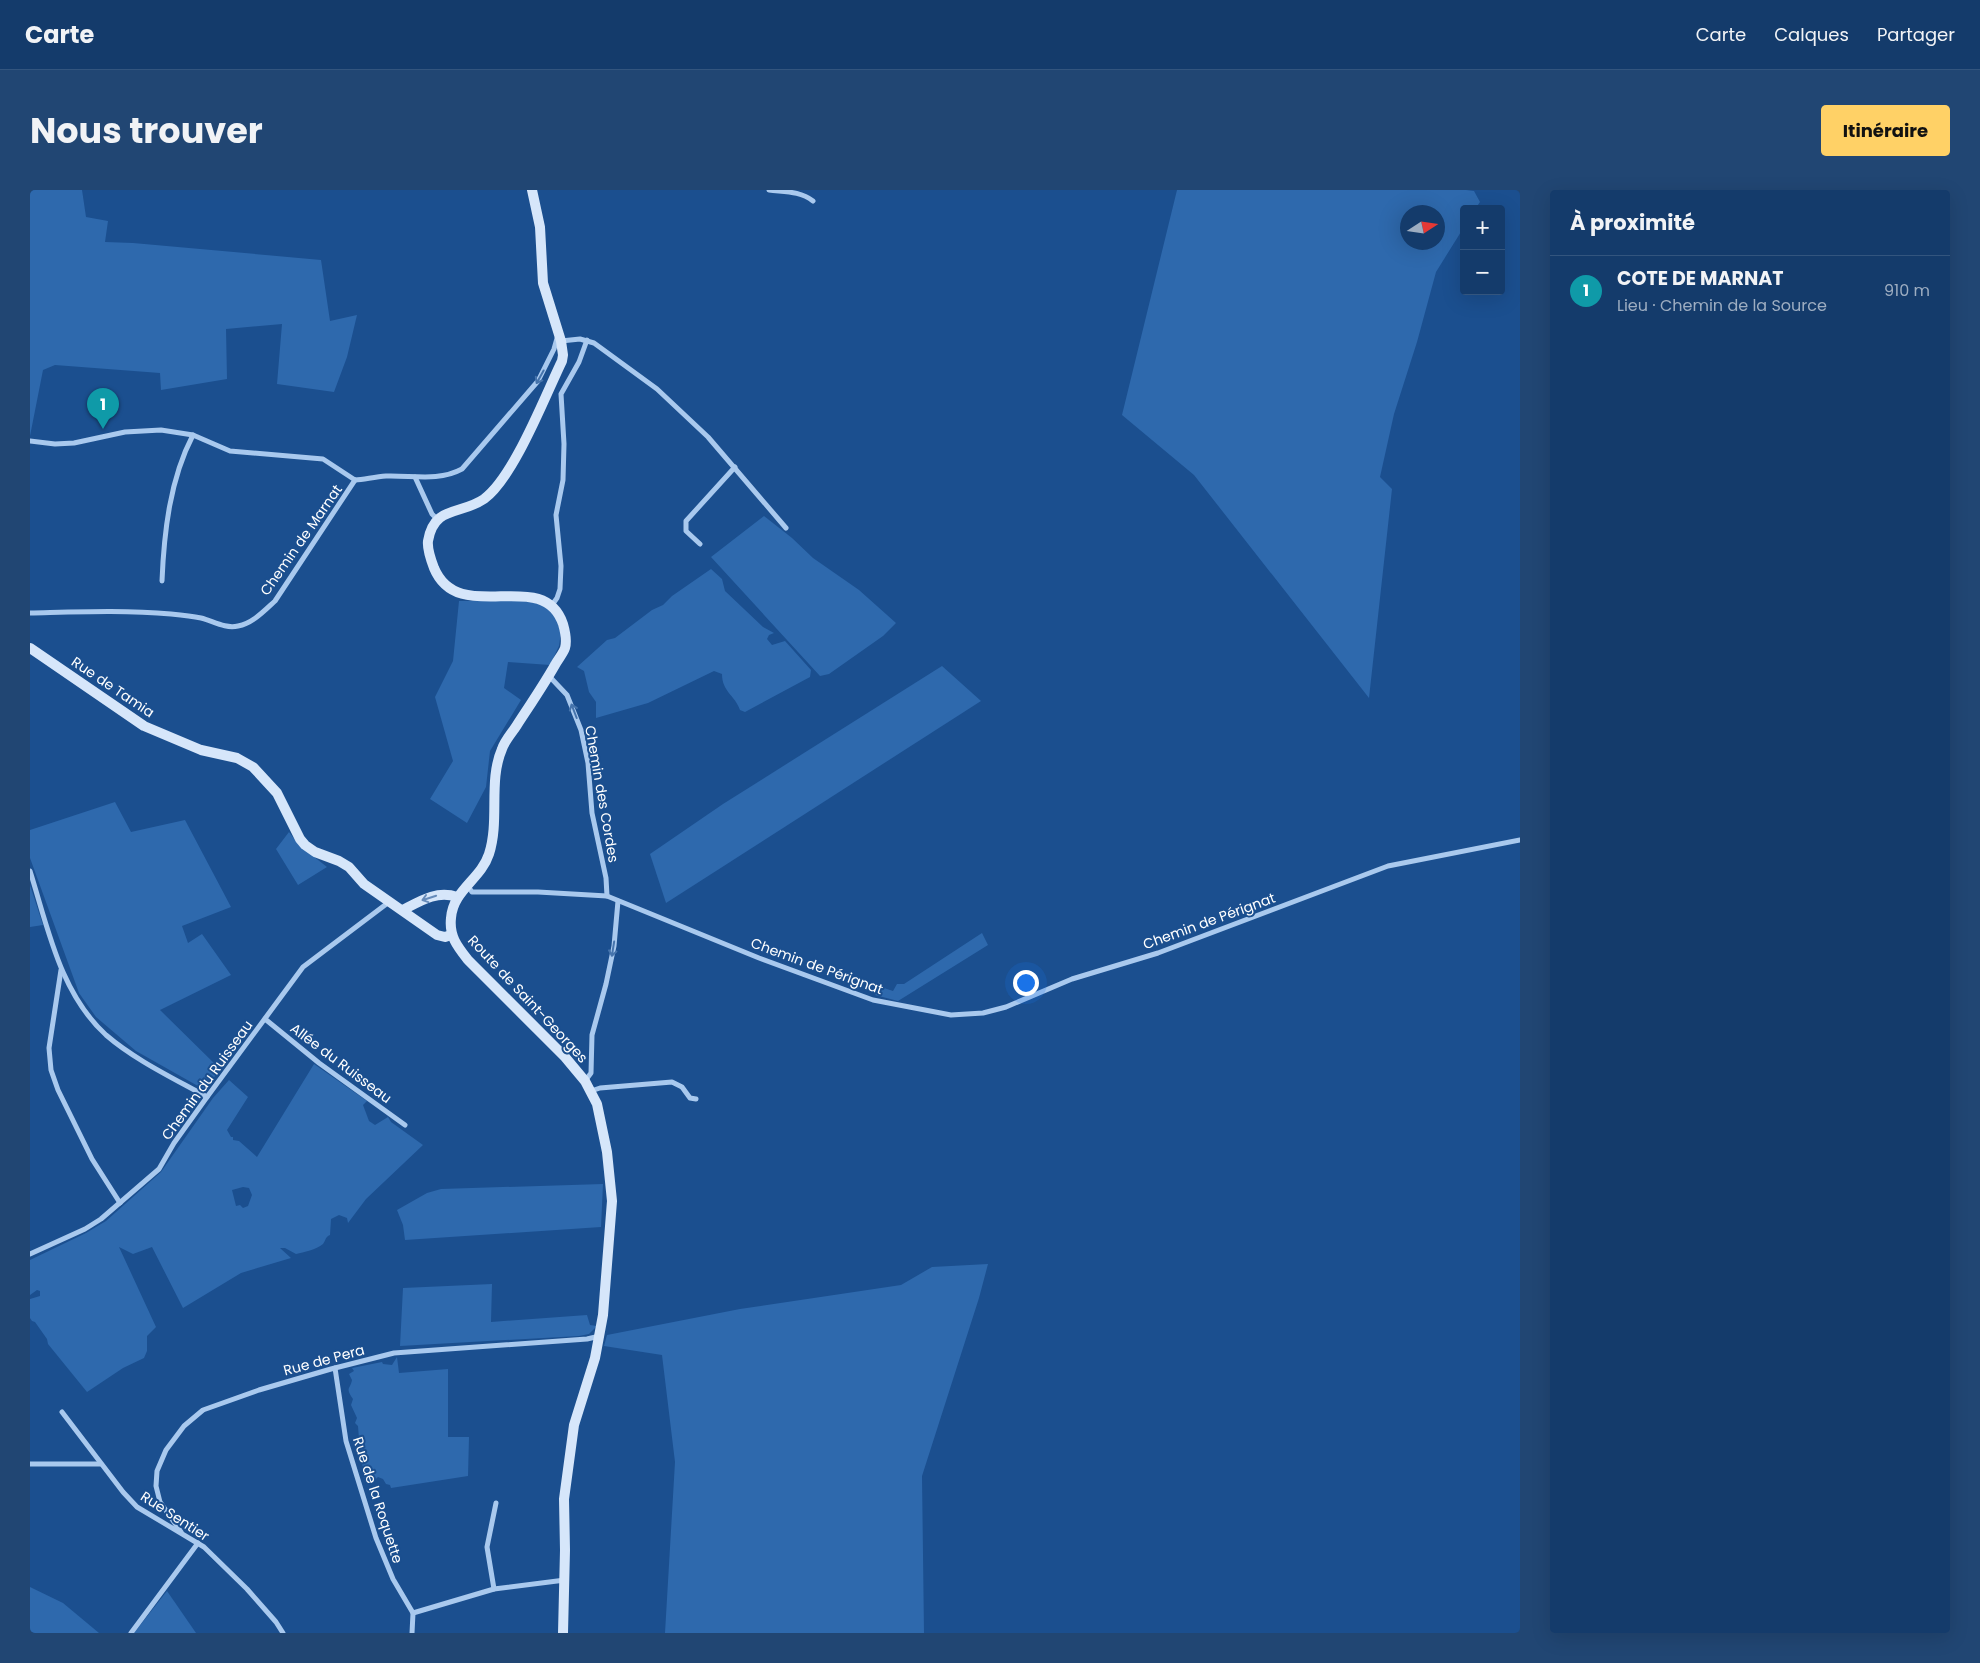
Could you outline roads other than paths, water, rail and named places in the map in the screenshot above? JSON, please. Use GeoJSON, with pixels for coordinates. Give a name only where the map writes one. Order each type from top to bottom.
{"type":"FeatureCollection","features":[{"type":"Feature","properties":{"kind":"street"},"geometry":{"type":"LineString","coordinates":[[452,935],[451,915],[457,897],[488,858],[493,840],[496,764],[502,747],[549,676],[566,646],[566,632],[562,620],[552,605],[536,599],[512,595],[478,596],[458,594],[447,588],[438,576],[430,559],[427,543],[430,531],[437,519],[445,513],[484,499],[515,461],[562,361],[560,336],[543,283],[540,227],[532,190]]}},
{"type":"Feature","properties":{"kind":"street"},"geometry":{"type":"LineString","coordinates":[[769,190],[798,193],[807,196],[813,201]]}},
{"type":"Feature","properties":{"kind":"street"},"geometry":{"type":"LineString","coordinates":[[560,336],[587,340],[657,389],[691,420],[786,528]]}},
{"type":"Feature","properties":{"kind":"street","name":"Chemin de Marnat"},"geometry":{"type":"LineString","coordinates":[[30,613],[152,614],[201,618],[227,626],[246,623],[259,616],[275,600],[355,480],[386,476],[438,477],[453,474],[462,469],[538,382],[560,336]]}},
{"type":"Feature","properties":{"kind":"street"},"geometry":{"type":"LineString","coordinates":[[552,605],[560,589],[561,566],[556,515],[563,480],[564,444],[561,394],[579,362],[587,340]]}},
{"type":"Feature","properties":{"kind":"street"},"geometry":{"type":"LineString","coordinates":[[30,441],[54,444],[74,443],[142,430],[161,430],[193,436],[230,451],[323,459],[355,480]]}},
{"type":"Feature","properties":{"kind":"street"},"geometry":{"type":"LineString","coordinates":[[162,581],[163,548],[172,493],[182,456],[193,436]]}},
{"type":"Feature","properties":{"kind":"street"},"geometry":{"type":"LineString","coordinates":[[700,544],[686,531],[686,521],[735,468]]}},
{"type":"Feature","properties":{"kind":"street"},"geometry":{"type":"LineString","coordinates":[[415,477],[432,514],[437,519]]}},
{"type":"Feature","properties":{"kind":"street","name":"Rue de Tamia"},"geometry":{"type":"LineString","coordinates":[[30,648],[144,726],[201,750],[237,758],[253,767],[276,793],[305,845],[315,852],[344,864],[364,884],[437,935],[445,937],[452,935]]}},
{"type":"Feature","properties":{"kind":"street","name":"Chemin des Cordes"},"geometry":{"type":"LineString","coordinates":[[549,676],[567,695],[581,730],[588,763],[592,813],[606,878],[607,896]]}},
{"type":"Feature","properties":{"kind":"street","name":"Chemin de Pérignat"},"geometry":{"type":"LineString","coordinates":[[467,885],[472,892],[558,893],[607,896],[759,958],[873,1000],[952,1015],[983,1013],[1006,1007],[1072,979],[1158,953],[1388,866],[1520,840]]}},
{"type":"Feature","properties":{"kind":"street"},"geometry":{"type":"LineString","coordinates":[[30,871],[61,970],[90,1019],[127,1050],[206,1097]]}},
{"type":"Feature","properties":{"kind":"street"},"geometry":{"type":"LineString","coordinates":[[403,910],[428,897],[448,894],[457,897]]}},
{"type":"Feature","properties":{"kind":"street","name":"Chemin du Ruisseau"},"geometry":{"type":"LineString","coordinates":[[30,1254],[85,1229],[101,1219],[159,1168],[206,1097],[303,967],[389,901]]}},
{"type":"Feature","properties":{"kind":"street"},"geometry":{"type":"LineString","coordinates":[[585,1081],[591,1073],[592,1035],[614,946],[618,901]]}},
{"type":"Feature","properties":{"kind":"street","name":"Route de Saint-Georges"},"geometry":{"type":"LineString","coordinates":[[452,935],[457,946],[468,960],[565,1057],[585,1081],[597,1104],[607,1152],[612,1202],[610,1249],[600,1336],[580,1402],[570,1449],[564,1499],[565,1580],[563,1633]]}},
{"type":"Feature","properties":{"kind":"street"},"geometry":{"type":"LineString","coordinates":[[61,970],[49,1048],[51,1070],[58,1090],[92,1158],[120,1203]]}},
{"type":"Feature","properties":{"kind":"street","name":"Allée du Ruisseau"},"geometry":{"type":"LineString","coordinates":[[264,1019],[319,1063],[405,1125]]}},
{"type":"Feature","properties":{"kind":"street"},"geometry":{"type":"LineString","coordinates":[[591,1091],[600,1088],[672,1082],[682,1087],[690,1098],[696,1099]]}},
{"type":"Feature","properties":{"kind":"street","name":"Rue de Pera"},"geometry":{"type":"LineString","coordinates":[[181,1532],[160,1502],[156,1486],[157,1471],[166,1450],[184,1426],[203,1410],[259,1390],[394,1353],[587,1339],[600,1336]]}},
{"type":"Feature","properties":{"kind":"street","name":"Rue de la Roquette"},"geometry":{"type":"LineString","coordinates":[[335,1368],[346,1441],[376,1538],[392,1579],[413,1613]]}},
{"type":"Feature","properties":{"kind":"street","name":"Rue Sentier"},"geometry":{"type":"LineString","coordinates":[[62,1412],[100,1464],[136,1506],[198,1543],[247,1589],[276,1622],[283,1633]]}},
{"type":"Feature","properties":{"kind":"street"},"geometry":{"type":"LineString","coordinates":[[30,1464],[100,1464]]}},
{"type":"Feature","properties":{"kind":"street"},"geometry":{"type":"LineString","coordinates":[[494,1589],[487,1547],[496,1503]]}},
{"type":"Feature","properties":{"kind":"street"},"geometry":{"type":"LineString","coordinates":[[131,1633],[198,1543]]}},
{"type":"Feature","properties":{"kind":"street"},"geometry":{"type":"LineString","coordinates":[[412,1633],[413,1613],[494,1589],[565,1580]]}},
{"type":"Feature","properties":{"kind":"place","name":"COTE DE MARNAT"},"geometry":{"type":"Point","coordinates":[103,429]}}]}
